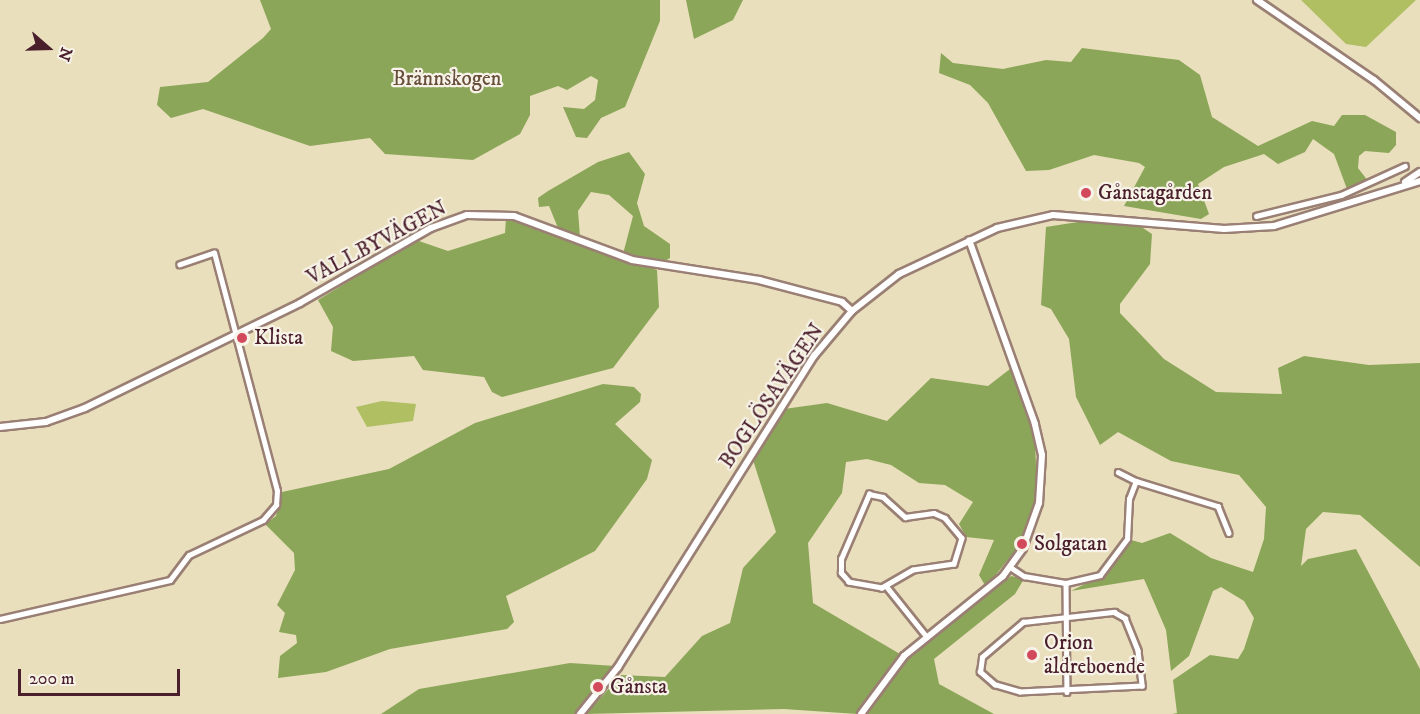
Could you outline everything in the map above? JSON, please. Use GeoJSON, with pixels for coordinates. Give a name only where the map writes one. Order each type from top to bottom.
{"type":"FeatureCollection","features":[{"type":"Feature","properties":{"kind":"street"},"geometry":{"type":"LineString","coordinates":[[1257,0],[1374,80],[1420,118]]}},
{"type":"Feature","properties":{"kind":"street"},"geometry":{"type":"LineString","coordinates":[[1256,216],[1341,195],[1406,166]]}},
{"type":"Feature","properties":{"kind":"street","name":"BOGLÖSAVÄGEN"},"geometry":{"type":"LineString","coordinates":[[1400,186],[1420,172]]}},
{"type":"Feature","properties":{"kind":"street","name":"BOGLÖSAVÄGEN"},"geometry":{"type":"LineString","coordinates":[[580,714],[618,667],[814,356],[852,311],[899,274],[969,240],[1053,215],[1248,228],[1347,207],[1400,186],[1420,181]]}},
{"type":"Feature","properties":{"kind":"street"},"geometry":{"type":"LineString","coordinates":[[1341,195],[1347,207]]}},
{"type":"Feature","properties":{"kind":"street","name":"VALLBYVÄGEN"},"geometry":{"type":"LineString","coordinates":[[0,427],[46,422],[85,408],[236,335],[431,228],[483,213],[514,216],[649,265],[803,290],[842,302],[852,311]]}},
{"type":"Feature","properties":{"kind":"street"},"geometry":{"type":"LineString","coordinates":[[861,714],[891,668],[927,637],[988,591],[1010,567],[1036,513],[1042,455],[969,240]]}},
{"type":"Feature","properties":{"kind":"street"},"geometry":{"type":"LineString","coordinates":[[0,619],[170,580],[189,555],[272,512],[277,491],[214,253],[180,265]]}},
{"type":"Feature","properties":{"kind":"street"},"geometry":{"type":"LineString","coordinates":[[1118,472],[1136,481],[1218,506],[1229,533]]}},
{"type":"Feature","properties":{"kind":"street"},"geometry":{"type":"LineString","coordinates":[[1010,567],[1024,576],[1066,583],[1100,575],[1121,554],[1136,481]]}},
{"type":"Feature","properties":{"kind":"street"},"geometry":{"type":"LineString","coordinates":[[887,587],[913,570],[948,568],[960,555],[962,538],[939,514],[905,517],[883,497],[869,494],[849,536],[841,573],[854,585],[887,587],[927,637]]}},
{"type":"Feature","properties":{"kind":"street"},"geometry":{"type":"LineString","coordinates":[[1066,583],[1064,620],[1067,692]]}},
{"type":"Feature","properties":{"kind":"street"},"geometry":{"type":"LineString","coordinates":[[1122,615],[1144,680],[1137,688],[1067,692],[1012,691],[990,681],[979,666],[1023,622],[1064,620],[1122,615]]}},
{"type":"Feature","properties":{"kind":"green space","name":"Brännskogen"},"geometry":{"type":"Polygon","coordinates":[[[260,0],[660,0],[660,21],[625,107],[601,118],[587,138],[576,137],[563,107],[584,109],[595,100],[598,80],[591,76],[567,90],[558,86],[530,96],[530,115],[520,134],[473,160],[385,154],[370,138],[310,146],[203,109],[171,118],[157,105],[160,87],[208,82],[263,38],[271,29],[260,0]]]}},
{"type":"Feature","properties":{"kind":"green space"},"geometry":{"type":"Polygon","coordinates":[[[686,0],[743,0],[733,20],[694,39],[686,0]]]}},
{"type":"Feature","properties":{"kind":"green space"},"geometry":{"type":"Polygon","coordinates":[[[1301,0],[1416,0],[1366,47],[1346,44],[1301,0]]]}},
{"type":"Feature","properties":{"kind":"green space"},"geometry":{"type":"Polygon","coordinates":[[[1082,48],[1179,60],[1200,75],[1212,117],[1258,146],[1312,121],[1334,126],[1342,115],[1365,115],[1396,132],[1396,145],[1389,153],[1365,151],[1359,156],[1358,168],[1368,181],[1347,189],[1334,154],[1313,139],[1305,152],[1278,164],[1264,154],[1224,167],[1198,184],[1209,214],[1201,219],[1124,206],[1145,167],[1139,163],[1094,155],[1049,170],[1026,171],[988,103],[970,85],[939,73],[941,53],[953,63],[1003,69],[1046,60],[1071,62],[1082,48]]]}},
{"type":"Feature","properties":{"kind":"green space"},"geometry":{"type":"Polygon","coordinates":[[[629,152],[645,174],[637,203],[644,226],[670,244],[670,258],[663,262],[623,254],[633,216],[609,195],[591,192],[578,211],[580,237],[558,228],[549,206],[539,207],[538,198],[548,191],[598,162],[629,152]]]}},
{"type":"Feature","properties":{"kind":"green space"},"geometry":{"type":"Polygon","coordinates":[[[506,218],[657,270],[659,307],[613,368],[502,397],[492,392],[484,377],[423,370],[414,356],[353,361],[331,351],[333,327],[318,300],[416,240],[448,251],[505,233],[506,218]]]}},
{"type":"Feature","properties":{"kind":"green space"},"geometry":{"type":"Polygon","coordinates":[[[1097,219],[1137,224],[1152,234],[1150,264],[1120,304],[1120,313],[1164,359],[1216,392],[1282,394],[1278,368],[1304,356],[1369,365],[1420,363],[1420,567],[1360,515],[1323,512],[1306,529],[1301,566],[1308,559],[1356,549],[1420,669],[1420,714],[1172,714],[1177,713],[1173,680],[1210,655],[1238,659],[1244,649],[1254,618],[1244,601],[1221,587],[1213,591],[1189,656],[1171,671],[1166,630],[1144,579],[1071,591],[1109,572],[1131,540],[1142,543],[1170,533],[1211,558],[1253,572],[1264,539],[1266,507],[1239,475],[1171,461],[1118,432],[1100,445],[1076,397],[1069,339],[1051,309],[1041,305],[1046,227],[1097,219]]]}},
{"type":"Feature","properties":{"kind":"green space"},"geometry":{"type":"Polygon","coordinates":[[[1010,369],[1035,439],[1037,494],[1019,546],[986,587],[979,575],[994,540],[966,537],[959,524],[973,502],[945,485],[919,483],[891,465],[867,459],[846,462],[842,493],[808,543],[813,603],[900,654],[857,714],[784,709],[586,714],[621,675],[665,677],[702,636],[730,623],[743,568],[776,532],[753,460],[784,409],[827,403],[887,421],[931,378],[988,386],[1010,369]]]}},
{"type":"Feature","properties":{"kind":"green space"},"geometry":{"type":"Polygon","coordinates":[[[603,384],[634,387],[641,394],[640,402],[615,424],[652,460],[647,479],[595,551],[506,596],[514,622],[507,629],[390,649],[326,672],[278,678],[280,656],[297,643],[296,635],[279,632],[285,613],[277,605],[295,570],[294,553],[265,524],[276,516],[282,492],[389,469],[475,423],[603,384]]]}},
{"type":"Feature","properties":{"kind":"green space"},"geometry":{"type":"Polygon","coordinates":[[[382,401],[416,404],[413,421],[367,427],[356,407],[382,401]]]}},
{"type":"Feature","properties":{"kind":"green space"},"geometry":{"type":"Polygon","coordinates":[[[1011,576],[1024,579],[1015,594],[934,659],[939,684],[994,714],[864,714],[903,661],[1011,576]]]}},
{"type":"Feature","properties":{"kind":"green space"},"geometry":{"type":"Polygon","coordinates":[[[570,663],[615,666],[575,714],[381,714],[419,689],[570,663]]]}},
{"type":"Feature","properties":{"kind":"place","name":"Gånstagården"},"geometry":{"type":"Point","coordinates":[1086,193]}},
{"type":"Feature","properties":{"kind":"place","name":"Klista"},"geometry":{"type":"Point","coordinates":[242,338]}},
{"type":"Feature","properties":{"kind":"place","name":"Solgatan"},"geometry":{"type":"Point","coordinates":[1022,544]}},
{"type":"Feature","properties":{"kind":"place","name":"Orion äldreboende"},"geometry":{"type":"Point","coordinates":[1032,655]}},
{"type":"Feature","properties":{"kind":"place","name":"Gånsta"},"geometry":{"type":"Point","coordinates":[598,687]}}]}
